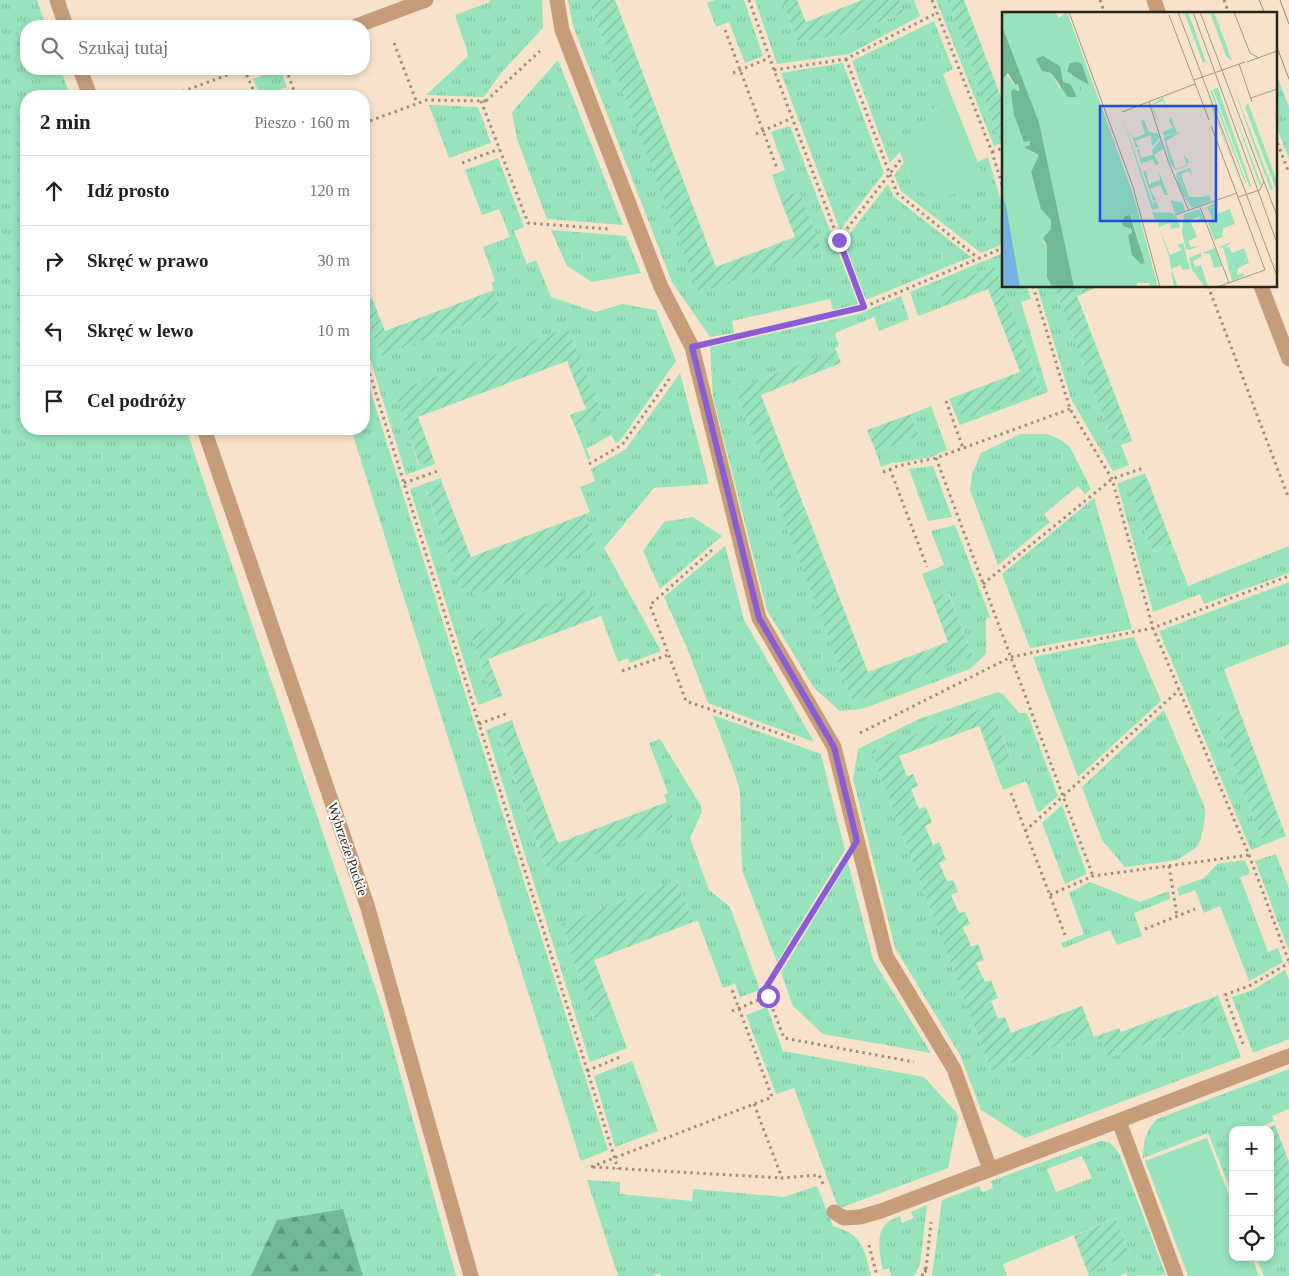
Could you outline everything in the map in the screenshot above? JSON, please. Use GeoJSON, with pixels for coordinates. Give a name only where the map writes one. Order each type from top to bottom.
{"type":"FeatureCollection","features":[{"type":"Feature","properties":{"kind":"lane"},"geometry":{"type":"LineString","coordinates":[[57,0],[64,20]]}},
{"type":"Feature","properties":{"kind":"lane"},"geometry":{"type":"LineString","coordinates":[[370,21],[426,0]]}},
{"type":"Feature","properties":{"kind":"lane"},"geometry":{"type":"LineString","coordinates":[[557,0],[562,30],[661,287],[692,347],[759,618],[835,750],[886,956],[954,1069],[990,1169]]}},
{"type":"Feature","properties":{"kind":"lane"},"geometry":{"type":"LineString","coordinates":[[1154,0],[1158,12]]}},
{"type":"Feature","properties":{"kind":"lane"},"geometry":{"type":"LineString","coordinates":[[82,75],[88,90]]}},
{"type":"Feature","properties":{"kind":"lane"},"geometry":{"type":"LineString","coordinates":[[1263,288],[1289,359]]}},
{"type":"Feature","properties":{"kind":"lane","name":"Wybrzeże Puckie"},"geometry":{"type":"LineString","coordinates":[[206,435],[367,905],[471,1276]]}},
{"type":"Feature","properties":{"kind":"lane"},"geometry":{"type":"LineString","coordinates":[[834,1212],[844,1218],[860,1217],[882,1211],[1289,1056]]}},
{"type":"Feature","properties":{"kind":"lane"},"geometry":{"type":"LineString","coordinates":[[1119,1121],[1176,1276]]}},
{"type":"Feature","properties":{"kind":"path"},"geometry":{"type":"LineString","coordinates":[[749,0],[864,307]]}},
{"type":"Feature","properties":{"kind":"path"},"geometry":{"type":"LineString","coordinates":[[932,0],[992,152],[1002,185]]}},
{"type":"Feature","properties":{"kind":"path"},"geometry":{"type":"LineString","coordinates":[[1100,0],[1104,12]]}},
{"type":"Feature","properties":{"kind":"path"},"geometry":{"type":"LineString","coordinates":[[1224,0],[1228,12]]}},
{"type":"Feature","properties":{"kind":"path"},"geometry":{"type":"LineString","coordinates":[[774,70],[846,58],[937,13]]}},
{"type":"Feature","properties":{"kind":"path"},"geometry":{"type":"LineString","coordinates":[[384,16],[417,103]]}},
{"type":"Feature","properties":{"kind":"path"},"geometry":{"type":"LineString","coordinates":[[370,121],[427,100],[481,103],[486,101],[562,30]]}},
{"type":"Feature","properties":{"kind":"path"},"geometry":{"type":"LineString","coordinates":[[725,30],[776,168]]}},
{"type":"Feature","properties":{"kind":"path"},"geometry":{"type":"LineString","coordinates":[[733,73],[770,58]]}},
{"type":"Feature","properties":{"kind":"path"},"geometry":{"type":"LineString","coordinates":[[846,58],[897,193],[978,258]]}},
{"type":"Feature","properties":{"kind":"path"},"geometry":{"type":"LineString","coordinates":[[186,90],[228,75]]}},
{"type":"Feature","properties":{"kind":"path"},"geometry":{"type":"LineString","coordinates":[[247,75],[253,90]]}},
{"type":"Feature","properties":{"kind":"path"},"geometry":{"type":"LineString","coordinates":[[288,75],[294,90]]}},
{"type":"Feature","properties":{"kind":"path"},"geometry":{"type":"LineString","coordinates":[[481,103],[528,223],[640,232]]}},
{"type":"Feature","properties":{"kind":"path"},"geometry":{"type":"LineString","coordinates":[[756,134],[792,118]]}},
{"type":"Feature","properties":{"kind":"path"},"geometry":{"type":"LineString","coordinates":[[1276,140],[1289,173]]}},
{"type":"Feature","properties":{"kind":"path"},"geometry":{"type":"LineString","coordinates":[[992,152],[1002,148]]}},
{"type":"Feature","properties":{"kind":"path"},"geometry":{"type":"LineString","coordinates":[[462,163],[499,150]]}},
{"type":"Feature","properties":{"kind":"path"},"geometry":{"type":"LineString","coordinates":[[839,240],[902,158]]}},
{"type":"Feature","properties":{"kind":"path"},"geometry":{"type":"LineString","coordinates":[[589,464],[622,445],[692,347],[864,307],[1002,248]]}},
{"type":"Feature","properties":{"kind":"path"},"geometry":{"type":"LineString","coordinates":[[1034,288],[1070,409],[1112,479],[1153,628],[1249,855],[1289,963],[1251,985],[1225,995],[1252,1070]]}},
{"type":"Feature","properties":{"kind":"path"},"geometry":{"type":"LineString","coordinates":[[1209,288],[1289,499]]}},
{"type":"Feature","properties":{"kind":"path"},"geometry":{"type":"LineString","coordinates":[[370,374],[618,1169]]}},
{"type":"Feature","properties":{"kind":"path"},"geometry":{"type":"LineString","coordinates":[[946,400],[964,448]]}},
{"type":"Feature","properties":{"kind":"path"},"geometry":{"type":"LineString","coordinates":[[883,472],[898,466],[936,458],[1070,409]]}},
{"type":"Feature","properties":{"kind":"path"},"geometry":{"type":"LineString","coordinates":[[936,458],[1093,876]]}},
{"type":"Feature","properties":{"kind":"path"},"geometry":{"type":"LineString","coordinates":[[983,584],[1112,479],[1143,468]]}},
{"type":"Feature","properties":{"kind":"path"},"geometry":{"type":"LineString","coordinates":[[890,469],[927,567]]}},
{"type":"Feature","properties":{"kind":"path"},"geometry":{"type":"LineString","coordinates":[[404,483],[438,471]]}},
{"type":"Feature","properties":{"kind":"path"},"geometry":{"type":"LineString","coordinates":[[737,528],[650,606],[686,701],[835,750],[1011,657],[1153,628],[1289,576]]}},
{"type":"Feature","properties":{"kind":"path"},"geometry":{"type":"LineString","coordinates":[[622,671],[668,655]]}},
{"type":"Feature","properties":{"kind":"path"},"geometry":{"type":"LineString","coordinates":[[1026,832],[1179,690]]}},
{"type":"Feature","properties":{"kind":"path"},"geometry":{"type":"LineString","coordinates":[[479,724],[508,713]]}},
{"type":"Feature","properties":{"kind":"path"},"geometry":{"type":"LineString","coordinates":[[1011,794],[1065,935]]}},
{"type":"Feature","properties":{"kind":"path"},"geometry":{"type":"LineString","coordinates":[[857,841],[765,989],[784,1038],[954,1069]]}},
{"type":"Feature","properties":{"kind":"path"},"geometry":{"type":"LineString","coordinates":[[1050,895],[1093,876],[1249,855]]}},
{"type":"Feature","properties":{"kind":"path"},"geometry":{"type":"LineString","coordinates":[[1170,866],[1177,916]]}},
{"type":"Feature","properties":{"kind":"path"},"geometry":{"type":"LineString","coordinates":[[1145,928],[1195,909]]}},
{"type":"Feature","properties":{"kind":"path"},"geometry":{"type":"LineString","coordinates":[[732,990],[772,1097],[591,1167],[782,1178],[819,1175],[834,1212]]}},
{"type":"Feature","properties":{"kind":"path"},"geometry":{"type":"LineString","coordinates":[[732,1011],[768,996]]}},
{"type":"Feature","properties":{"kind":"path"},"geometry":{"type":"LineString","coordinates":[[587,1071],[620,1058]]}},
{"type":"Feature","properties":{"kind":"path"},"geometry":{"type":"LineString","coordinates":[[754,1104],[782,1178]]}},
{"type":"Feature","properties":{"kind":"path"},"geometry":{"type":"LineString","coordinates":[[924,1276],[935,1190]]}},
{"type":"Feature","properties":{"kind":"green space"},"geometry":{"type":"Polygon","coordinates":[[[0,0],[37,0],[44,20],[20,20],[20,75],[63,75],[68,90],[20,90],[20,435],[188,435],[382,1008],[456,1276],[363,1276],[343,1209],[278,1220],[251,1276],[0,1276],[0,0]]]}},
{"type":"Feature","properties":{"kind":"green space"},"geometry":{"type":"Polygon","coordinates":[[[490,0],[542,0],[543,28],[501,73],[484,97],[426,95],[467,57],[468,54],[455,15],[490,2],[490,0]]]}},
{"type":"Feature","properties":{"kind":"green space"},"geometry":{"type":"Polygon","coordinates":[[[568,0],[588,0],[699,292],[821,247],[799,191],[780,198],[772,175],[785,170],[771,132],[790,126],[858,304],[833,310],[830,299],[732,321],[734,333],[710,337],[672,282],[573,26],[568,0]]]}},
{"type":"Feature","properties":{"kind":"green space"},"geometry":{"type":"Polygon","coordinates":[[[588,0],[615,0],[716,267],[795,237],[780,198],[799,191],[821,247],[699,293],[588,0]]]}},
{"type":"Feature","properties":{"kind":"green space"},"geometry":{"type":"Polygon","coordinates":[[[715,0],[744,0],[763,56],[745,63],[729,22],[716,27],[707,3],[715,0]]]}},
{"type":"Feature","properties":{"kind":"green space"},"geometry":{"type":"Polygon","coordinates":[[[755,0],[782,0],[798,42],[848,34],[904,13],[899,0],[914,0],[920,16],[849,54],[777,64],[755,0]]]}},
{"type":"Feature","properties":{"kind":"green space"},"geometry":{"type":"Polygon","coordinates":[[[782,0],[797,0],[806,22],[862,0],[899,0],[904,13],[848,34],[798,42],[782,0]]]}},
{"type":"Feature","properties":{"kind":"green space"},"geometry":{"type":"Polygon","coordinates":[[[936,0],[947,0],[999,138],[1002,137],[1002,143],[994,146],[936,0]]]}},
{"type":"Feature","properties":{"kind":"green space"},"geometry":{"type":"Polygon","coordinates":[[[947,0],[964,0],[1002,99],[1002,138],[999,139],[947,0]]]}},
{"type":"Feature","properties":{"kind":"green space"},"geometry":{"type":"Polygon","coordinates":[[[934,21],[953,69],[943,74],[949,90],[890,163],[852,61],[934,21]]]}},
{"type":"Feature","properties":{"kind":"green space"},"geometry":{"type":"Polygon","coordinates":[[[558,60],[623,225],[547,219],[517,139],[512,112],[558,60]]]}},
{"type":"Feature","properties":{"kind":"green space"},"geometry":{"type":"Polygon","coordinates":[[[843,63],[884,173],[840,230],[781,73],[843,63]]]}},
{"type":"Feature","properties":{"kind":"green space"},"geometry":{"type":"Polygon","coordinates":[[[1276,74],[1289,107],[1289,159],[1276,126],[1276,74]]]}},
{"type":"Feature","properties":{"kind":"green space"},"geometry":{"type":"Polygon","coordinates":[[[264,75],[282,75],[287,87],[278,90],[258,90],[253,79],[264,75]]]}},
{"type":"Feature","properties":{"kind":"green space"},"geometry":{"type":"Polygon","coordinates":[[[949,90],[986,183],[933,201],[912,184],[900,152],[949,90]]]}},
{"type":"Feature","properties":{"kind":"green space"},"geometry":{"type":"Polygon","coordinates":[[[429,105],[478,107],[491,143],[449,158],[429,105]]]}},
{"type":"Feature","properties":{"kind":"green space"},"geometry":{"type":"Polygon","coordinates":[[[988,157],[1002,204],[1002,244],[981,253],[901,191],[894,175],[904,163],[912,184],[985,183],[977,162],[988,157]]]}},
{"type":"Feature","properties":{"kind":"green space"},"geometry":{"type":"Polygon","coordinates":[[[498,158],[524,227],[514,231],[527,264],[536,260],[551,297],[596,312],[622,304],[656,310],[676,361],[620,441],[616,443],[611,435],[586,449],[591,458],[588,460],[575,426],[602,415],[568,327],[396,392],[418,465],[434,460],[435,464],[406,475],[370,358],[370,326],[381,356],[502,311],[491,283],[495,281],[483,247],[510,237],[499,209],[482,215],[465,170],[498,158]]]}},
{"type":"Feature","properties":{"kind":"green space"},"geometry":{"type":"Polygon","coordinates":[[[888,184],[893,196],[971,257],[866,300],[844,241],[888,184]]]}},
{"type":"Feature","properties":{"kind":"green space"},"geometry":{"type":"Polygon","coordinates":[[[551,230],[626,236],[641,273],[592,282],[567,266],[551,230]]]}},
{"type":"Feature","properties":{"kind":"green space"},"geometry":{"type":"Polygon","coordinates":[[[1002,253],[1002,285],[995,266],[938,288],[945,306],[918,316],[910,292],[1002,253]]]}},
{"type":"Feature","properties":{"kind":"green space"},"geometry":{"type":"Polygon","coordinates":[[[995,266],[1041,389],[963,420],[954,397],[1020,372],[988,289],[945,306],[938,288],[995,266]]]}},
{"type":"Feature","properties":{"kind":"green space"},"geometry":{"type":"Polygon","coordinates":[[[1003,288],[1028,288],[1031,299],[1021,302],[1048,392],[960,425],[949,399],[954,397],[963,419],[1041,389],[1003,288]]]}},
{"type":"Feature","properties":{"kind":"green space"},"geometry":{"type":"Polygon","coordinates":[[[1038,288],[1055,288],[1113,443],[1131,437],[1132,441],[1121,445],[1129,465],[1113,471],[1071,399],[1038,288]]]}},
{"type":"Feature","properties":{"kind":"green space"},"geometry":{"type":"Polygon","coordinates":[[[1055,288],[1095,288],[1077,296],[1131,437],[1113,443],[1055,288]]]}},
{"type":"Feature","properties":{"kind":"green space"},"geometry":{"type":"Polygon","coordinates":[[[494,290],[502,311],[381,356],[370,326],[370,299],[372,298],[385,331],[494,290]]]}},
{"type":"Feature","properties":{"kind":"green space"},"geometry":{"type":"Polygon","coordinates":[[[901,296],[909,319],[879,331],[874,317],[835,333],[839,346],[835,348],[836,350],[735,389],[853,702],[973,656],[949,594],[932,599],[922,574],[944,565],[931,531],[955,525],[990,617],[986,619],[986,654],[970,669],[862,709],[840,711],[814,688],[767,610],[713,397],[710,347],[859,314],[901,296]]]}},
{"type":"Feature","properties":{"kind":"green space"},"geometry":{"type":"Polygon","coordinates":[[[568,327],[602,415],[575,426],[570,415],[586,409],[567,361],[418,417],[434,460],[419,465],[395,392],[568,327]]]}},
{"type":"Feature","properties":{"kind":"green space"},"geometry":{"type":"Polygon","coordinates":[[[836,350],[841,363],[761,395],[868,672],[948,642],[932,599],[948,593],[973,656],[853,703],[735,389],[836,350]]]}},
{"type":"Feature","properties":{"kind":"green space"},"geometry":{"type":"Polygon","coordinates":[[[680,373],[709,484],[654,488],[604,548],[661,651],[630,663],[628,658],[618,662],[601,616],[598,617],[588,590],[471,633],[491,695],[501,692],[502,696],[478,705],[410,489],[441,478],[442,483],[426,490],[459,588],[470,584],[474,594],[597,547],[585,514],[590,512],[580,487],[595,481],[591,469],[626,449],[680,373]]]}},
{"type":"Feature","properties":{"kind":"green space"},"geometry":{"type":"Polygon","coordinates":[[[370,389],[608,1150],[581,1161],[353,435],[370,435],[370,389]]]}},
{"type":"Feature","properties":{"kind":"green space"},"geometry":{"type":"Polygon","coordinates":[[[931,406],[947,450],[931,457],[894,462],[881,467],[876,452],[919,436],[911,414],[931,406]]]}},
{"type":"Feature","properties":{"kind":"green space"},"geometry":{"type":"Polygon","coordinates":[[[911,414],[919,436],[876,452],[867,430],[911,414]]]}},
{"type":"Feature","properties":{"kind":"green space"},"geometry":{"type":"Polygon","coordinates":[[[1020,434],[1047,434],[1061,440],[1070,447],[1091,489],[1085,494],[1078,486],[1044,514],[1050,522],[998,565],[970,490],[972,474],[981,453],[1020,434]]]}},
{"type":"Feature","properties":{"kind":"green space"},"geometry":{"type":"Polygon","coordinates":[[[933,466],[952,517],[928,521],[909,469],[933,466]]]}},
{"type":"Feature","properties":{"kind":"green space"},"geometry":{"type":"Polygon","coordinates":[[[1145,473],[1147,478],[1129,485],[1153,552],[1172,544],[1188,586],[1289,546],[1289,573],[1204,604],[1200,594],[1153,612],[1117,484],[1145,473]]]}},
{"type":"Feature","properties":{"kind":"green space"},"geometry":{"type":"Polygon","coordinates":[[[1147,478],[1172,544],[1153,552],[1129,485],[1147,478]]]}},
{"type":"Feature","properties":{"kind":"green space"},"geometry":{"type":"Polygon","coordinates":[[[442,483],[471,557],[585,514],[597,547],[474,595],[470,585],[459,589],[426,489],[442,483]]]}},
{"type":"Feature","properties":{"kind":"green space"},"geometry":{"type":"Polygon","coordinates":[[[1094,498],[1132,629],[1030,648],[1002,574],[1094,498]]]}},
{"type":"Feature","properties":{"kind":"green space"},"geometry":{"type":"Polygon","coordinates":[[[693,517],[722,536],[660,589],[643,551],[664,522],[693,517]]]}},
{"type":"Feature","properties":{"kind":"green space"},"geometry":{"type":"Polygon","coordinates":[[[725,546],[744,620],[814,742],[708,703],[687,648],[664,597],[725,546]]]}},
{"type":"Feature","properties":{"kind":"green space"},"geometry":{"type":"Polygon","coordinates":[[[1289,582],[1289,644],[1224,669],[1239,710],[1216,719],[1262,839],[1284,831],[1286,836],[1251,850],[1159,631],[1289,582]]]}},
{"type":"Feature","properties":{"kind":"green space"},"geometry":{"type":"Polygon","coordinates":[[[588,589],[598,617],[488,659],[501,692],[491,695],[471,633],[588,589]]]}},
{"type":"Feature","properties":{"kind":"green space"},"geometry":{"type":"Polygon","coordinates":[[[1134,637],[1161,701],[1078,777],[1033,657],[1134,637]]]}},
{"type":"Feature","properties":{"kind":"green space"},"geometry":{"type":"Polygon","coordinates":[[[998,692],[1003,694],[1019,713],[1027,713],[1058,796],[1038,813],[1026,781],[1003,790],[994,766],[1011,759],[991,705],[871,751],[991,1071],[1092,1033],[1094,1037],[1101,1040],[1108,1058],[1221,1016],[1214,997],[1218,995],[1241,1057],[1025,1138],[981,1110],[960,1055],[895,948],[853,779],[858,749],[919,719],[998,692]]]}},
{"type":"Feature","properties":{"kind":"green space"},"geometry":{"type":"Polygon","coordinates":[[[991,705],[1011,760],[994,766],[979,726],[899,756],[907,776],[913,774],[918,786],[911,789],[919,809],[926,807],[932,823],[925,826],[933,845],[939,842],[946,860],[939,863],[947,881],[953,880],[958,892],[951,895],[959,913],[965,912],[970,924],[963,927],[971,947],[978,944],[984,960],[976,963],[985,982],[991,980],[998,998],[991,1001],[998,1019],[1005,1017],[1011,1033],[1082,1006],[1094,1037],[1092,1033],[991,1071],[871,751],[991,705]]]}},
{"type":"Feature","properties":{"kind":"green space"},"geometry":{"type":"Polygon","coordinates":[[[1164,710],[1205,808],[1201,839],[1197,847],[1177,860],[1125,867],[1102,840],[1082,787],[1164,710]]]}},
{"type":"Feature","properties":{"kind":"green space"},"geometry":{"type":"Polygon","coordinates":[[[1239,710],[1284,831],[1262,840],[1216,719],[1239,710]]]}},
{"type":"Feature","properties":{"kind":"green space"},"geometry":{"type":"Polygon","coordinates":[[[713,715],[821,754],[845,850],[777,962],[742,870],[740,792],[713,715]]]}},
{"type":"Feature","properties":{"kind":"green space"},"geometry":{"type":"Polygon","coordinates":[[[512,720],[513,724],[497,731],[548,872],[667,802],[664,795],[668,793],[649,743],[660,739],[701,806],[702,812],[690,838],[709,890],[730,907],[760,990],[740,997],[735,984],[723,988],[698,921],[693,922],[677,880],[561,924],[594,1019],[614,1013],[627,1048],[590,1062],[486,730],[512,720]]]}},
{"type":"Feature","properties":{"kind":"green space"},"geometry":{"type":"Polygon","coordinates":[[[513,724],[558,843],[667,802],[675,824],[548,872],[497,730],[513,724]]]}},
{"type":"Feature","properties":{"kind":"green space"},"geometry":{"type":"Polygon","coordinates":[[[1062,805],[1087,874],[1065,884],[1042,823],[1062,805]]]}},
{"type":"Feature","properties":{"kind":"green space"},"geometry":{"type":"Polygon","coordinates":[[[1276,854],[1289,889],[1289,951],[1255,861],[1276,854]]]}},
{"type":"Feature","properties":{"kind":"green space"},"geometry":{"type":"Polygon","coordinates":[[[1245,860],[1250,874],[1240,877],[1268,952],[1278,948],[1283,962],[1249,981],[1220,906],[1204,913],[1195,890],[1179,896],[1177,888],[1204,878],[1217,864],[1245,860]]]}},
{"type":"Feature","properties":{"kind":"green space"},"geometry":{"type":"Polygon","coordinates":[[[848,862],[873,960],[931,1053],[823,1034],[793,1006],[781,973],[848,862]]]}},
{"type":"Feature","properties":{"kind":"green space"},"geometry":{"type":"Polygon","coordinates":[[[677,880],[693,922],[594,960],[614,1013],[594,1019],[561,924],[677,880]]]}},
{"type":"Feature","properties":{"kind":"green space"},"geometry":{"type":"Polygon","coordinates":[[[1090,882],[1140,902],[1169,891],[1170,899],[1134,913],[1142,936],[1117,945],[1110,930],[1063,948],[1061,943],[1084,934],[1069,893],[1090,882]]]}},
{"type":"Feature","properties":{"kind":"green space"},"geometry":{"type":"Polygon","coordinates":[[[1285,970],[1289,980],[1289,1039],[1253,1053],[1232,997],[1253,990],[1285,970]]]}},
{"type":"Feature","properties":{"kind":"green space"},"geometry":{"type":"Polygon","coordinates":[[[1214,997],[1221,1016],[1108,1058],[1101,1040],[1094,1037],[1119,1028],[1121,1032],[1214,997]]]}},
{"type":"Feature","properties":{"kind":"green space"},"geometry":{"type":"Polygon","coordinates":[[[767,1007],[783,1051],[924,1077],[956,1112],[958,1118],[948,1168],[840,1208],[838,1207],[794,1088],[776,1094],[746,1015],[767,1007]]]}},
{"type":"Feature","properties":{"kind":"green space"},"geometry":{"type":"Polygon","coordinates":[[[632,1061],[658,1131],[615,1147],[594,1076],[632,1061]]]}},
{"type":"Feature","properties":{"kind":"green space"},"geometry":{"type":"Polygon","coordinates":[[[1289,1069],[1289,1109],[1272,1116],[1274,1121],[1262,1126],[1229,1126],[1229,1186],[1208,1133],[1143,1158],[1146,1137],[1150,1127],[1157,1119],[1289,1069]]]}},
{"type":"Feature","properties":{"kind":"green space"},"geometry":{"type":"Polygon","coordinates":[[[1275,1125],[1289,1162],[1289,1234],[1274,1240],[1274,1126],[1275,1125]]]}},
{"type":"Feature","properties":{"kind":"green space"},"geometry":{"type":"Polygon","coordinates":[[[1207,1138],[1229,1196],[1229,1261],[1253,1261],[1259,1276],[1188,1276],[1145,1161],[1207,1138]]]}},
{"type":"Feature","properties":{"kind":"green space"},"geometry":{"type":"Polygon","coordinates":[[[1100,1141],[1110,1143],[1120,1155],[1166,1275],[1128,1276],[1126,1273],[1119,1276],[1089,1276],[1088,1273],[1130,1255],[1116,1218],[1003,1264],[1007,1276],[932,1276],[942,1200],[979,1186],[982,1192],[993,1188],[991,1181],[1100,1141]],[[1082,1156],[1047,1169],[1056,1192],[1092,1178],[1082,1156]]]}},
{"type":"Feature","properties":{"kind":"green space"},"geometry":{"type":"Polygon","coordinates":[[[587,1180],[620,1182],[620,1194],[692,1201],[693,1189],[784,1197],[817,1186],[833,1226],[853,1236],[861,1245],[871,1276],[661,1276],[660,1273],[652,1276],[618,1276],[587,1180]]]}},
{"type":"Feature","properties":{"kind":"green space"},"geometry":{"type":"Polygon","coordinates":[[[927,1205],[920,1264],[914,1276],[891,1276],[889,1268],[883,1270],[881,1259],[879,1240],[883,1228],[889,1221],[900,1216],[902,1223],[914,1218],[911,1212],[927,1205]]]}},
{"type":"Feature","properties":{"kind":"green space"},"geometry":{"type":"Polygon","coordinates":[[[343,1209],[363,1276],[251,1276],[277,1220],[343,1209]]]}},
{"type":"Feature","properties":{"kind":"green space"},"geometry":{"type":"Polygon","coordinates":[[[1116,1218],[1130,1255],[1088,1273],[1074,1236],[1116,1218]]]}},
{"type":"Feature","properties":{"kind":"green space"},"geometry":{"type":"Polygon","coordinates":[[[1289,1234],[1289,1276],[1264,1276],[1258,1261],[1274,1261],[1274,1240],[1289,1234]]]}},
{"type":"Feature","properties":{"kind":"tram line"},"geometry":{"type":"LineString","coordinates":[[1259,0],[1264,12]]}},
{"type":"Feature","properties":{"kind":"tram line"},"geometry":{"type":"LineString","coordinates":[[1280,0],[1289,24]]}},
{"type":"Feature","properties":{"kind":"tram line"},"geometry":{"type":"LineString","coordinates":[[1276,45],[1289,79]]}},
{"type":"Feature","properties":{"kind":"route"},"geometry":{"type":"LineString","coordinates":[[768,996],[765,989],[857,841],[834,747],[759,618],[692,347],[864,307],[839,240]]}}]}
